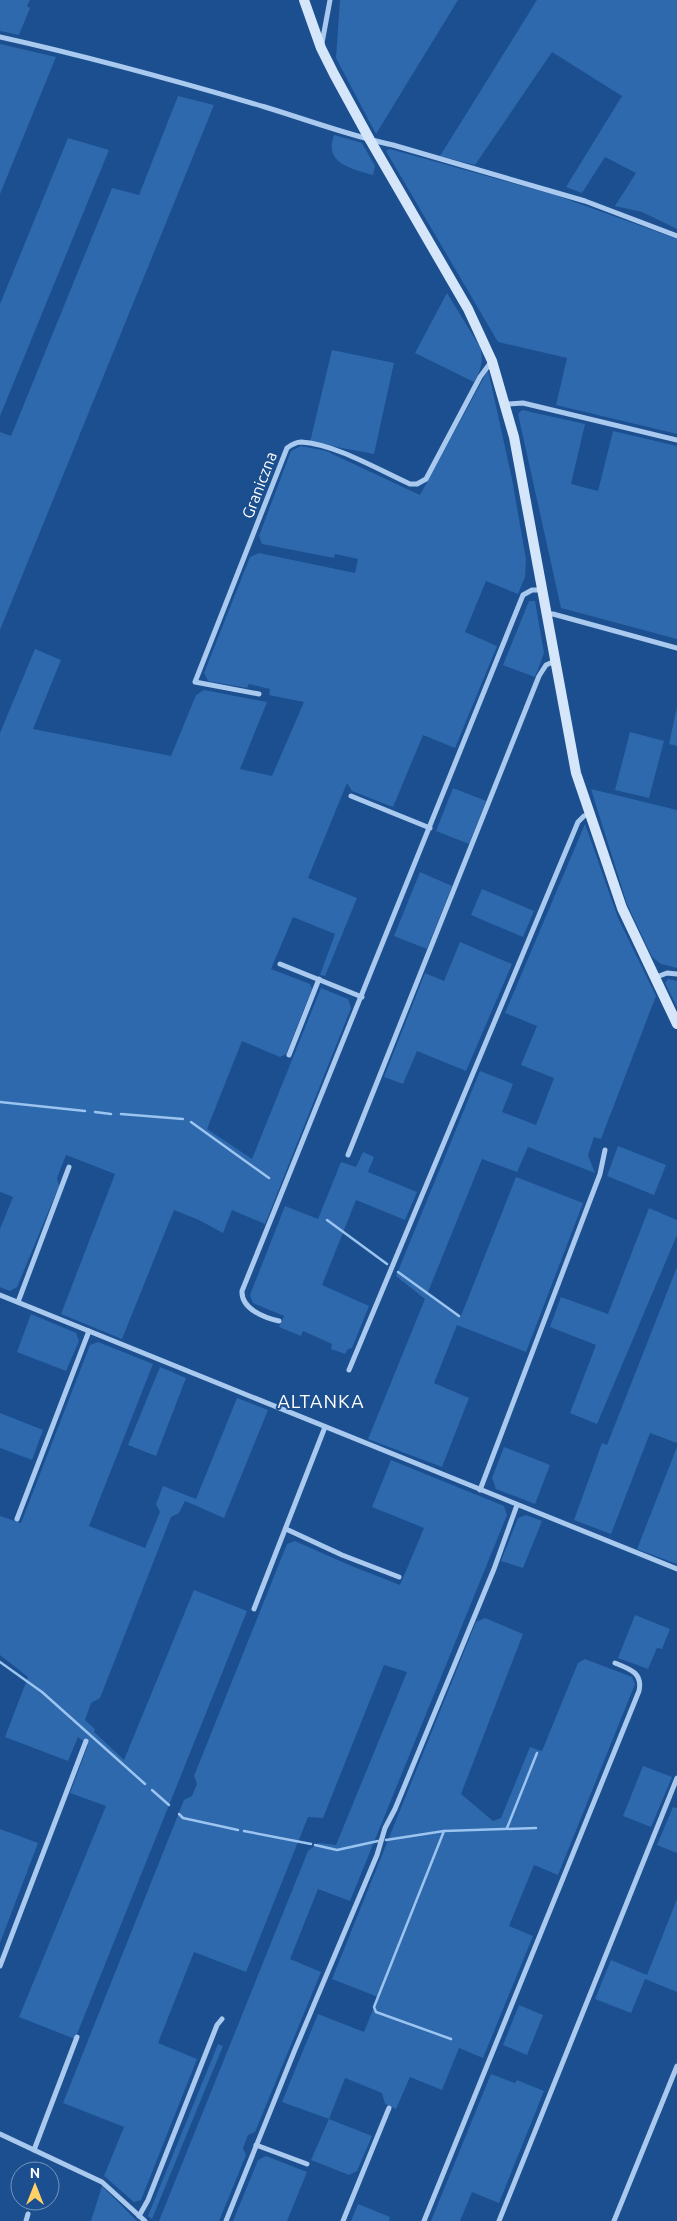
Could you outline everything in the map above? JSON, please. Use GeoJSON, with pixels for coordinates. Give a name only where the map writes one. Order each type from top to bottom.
{"type":"FeatureCollection","features":[{"type":"Feature","properties":{"kind":"street"},"geometry":{"type":"LineString","coordinates":[[304,0],[321,48],[370,140],[468,309],[492,361],[514,437],[573,758],[589,814],[622,908],[677,1024]]}},
{"type":"Feature","properties":{"kind":"street"},"geometry":{"type":"LineString","coordinates":[[321,48],[330,0]]}},
{"type":"Feature","properties":{"kind":"street"},"geometry":{"type":"LineString","coordinates":[[0,37],[145,72],[311,120],[370,140],[585,201],[677,236]]}},
{"type":"Feature","properties":{"kind":"street","name":"Graniczna"},"geometry":{"type":"LineString","coordinates":[[259,694],[195,682],[287,448],[299,442],[321,447],[340,452],[410,484],[422,482],[426,479],[480,377],[492,361]]}},
{"type":"Feature","properties":{"kind":"street"},"geometry":{"type":"LineString","coordinates":[[506,404],[523,403],[677,440]]}},
{"type":"Feature","properties":{"kind":"street"},"geometry":{"type":"LineString","coordinates":[[279,1321],[254,1312],[246,1305],[241,1296],[242,1291],[524,595],[532,590],[541,590]]}},
{"type":"Feature","properties":{"kind":"street"},"geometry":{"type":"LineString","coordinates":[[546,614],[553,614],[677,648]]}},
{"type":"Feature","properties":{"kind":"street"},"geometry":{"type":"LineString","coordinates":[[348,1155],[539,676],[546,665],[554,661]]}},
{"type":"Feature","properties":{"kind":"street"},"geometry":{"type":"LineString","coordinates":[[351,796],[430,828]]}},
{"type":"Feature","properties":{"kind":"street"},"geometry":{"type":"LineString","coordinates":[[349,1370],[578,822],[589,814]]}},
{"type":"Feature","properties":{"kind":"street"},"geometry":{"type":"LineString","coordinates":[[280,964],[362,997]]}},
{"type":"Feature","properties":{"kind":"street"},"geometry":{"type":"LineString","coordinates":[[654,978],[668,973],[677,974]]}},
{"type":"Feature","properties":{"kind":"street"},"geometry":{"type":"LineString","coordinates":[[289,1055],[319,979]]}},
{"type":"Feature","properties":{"kind":"street"},"geometry":{"type":"LineString","coordinates":[[480,1490],[600,1174],[605,1150]]}},
{"type":"Feature","properties":{"kind":"street"},"geometry":{"type":"LineString","coordinates":[[18,1302],[69,1167]]}},
{"type":"Feature","properties":{"kind":"street"},"geometry":{"type":"LineString","coordinates":[[0,1295],[677,1569]]}},
{"type":"Feature","properties":{"kind":"street"},"geometry":{"type":"LineString","coordinates":[[17,1519],[89,1331]]}},
{"type":"Feature","properties":{"kind":"street"},"geometry":{"type":"LineString","coordinates":[[254,1609],[325,1427]]}},
{"type":"Feature","properties":{"kind":"street"},"geometry":{"type":"LineString","coordinates":[[226,2221],[378,1855],[384,1828],[395,1810],[494,1569],[517,1505]]}},
{"type":"Feature","properties":{"kind":"street"},"geometry":{"type":"LineString","coordinates":[[286,1529],[342,1555],[399,1577]]}},
{"type":"Feature","properties":{"kind":"street"},"geometry":{"type":"LineString","coordinates":[[424,2221],[639,1691],[640,1682],[635,1672],[615,1663]]}},
{"type":"Feature","properties":{"kind":"street"},"geometry":{"type":"LineString","coordinates":[[0,1966],[86,1741]]}},
{"type":"Feature","properties":{"kind":"street"},"geometry":{"type":"LineString","coordinates":[[499,2221],[677,1778]]}},
{"type":"Feature","properties":{"kind":"street"},"geometry":{"type":"LineString","coordinates":[[139,2216],[148,2200],[217,2025],[222,2019]]}},
{"type":"Feature","properties":{"kind":"street"},"geometry":{"type":"LineString","coordinates":[[34,2150],[77,2037]]}},
{"type":"Feature","properties":{"kind":"street"},"geometry":{"type":"LineString","coordinates":[[614,2221],[677,2066]]}},
{"type":"Feature","properties":{"kind":"street"},"geometry":{"type":"LineString","coordinates":[[343,2221],[389,2108]]}},
{"type":"Feature","properties":{"kind":"street"},"geometry":{"type":"LineString","coordinates":[[0,2134],[102,2182],[145,2221]]}},
{"type":"Feature","properties":{"kind":"street"},"geometry":{"type":"LineString","coordinates":[[256,2145],[307,2164]]}},
{"type":"Feature","properties":{"kind":"street"},"geometry":{"type":"LineString","coordinates":[[26,2221],[28,2214]]}},
{"type":"Feature","properties":{"kind":"shaded area"},"geometry":{"type":"Polygon","coordinates":[[[0,0],[30,0],[27,6],[30,8],[19,35],[0,31],[0,0]]]}},
{"type":"Feature","properties":{"kind":"shaded area"},"geometry":{"type":"Polygon","coordinates":[[[340,0],[458,0],[376,134],[336,58],[340,0]]]}},
{"type":"Feature","properties":{"kind":"shaded area"},"geometry":{"type":"Polygon","coordinates":[[[537,0],[677,0],[677,229],[642,212],[615,206],[636,173],[605,157],[582,193],[566,187],[622,96],[552,52],[475,165],[440,156],[537,0]]]}},
{"type":"Feature","properties":{"kind":"shaded area"},"geometry":{"type":"Polygon","coordinates":[[[0,44],[56,57],[0,194],[0,44]]]}},
{"type":"Feature","properties":{"kind":"shaded area"},"geometry":{"type":"Polygon","coordinates":[[[178,96],[214,105],[0,630],[0,432],[11,436],[112,188],[139,195],[178,96]]]}},
{"type":"Feature","properties":{"kind":"shaded area"},"geometry":{"type":"Polygon","coordinates":[[[334,135],[362,143],[375,166],[373,175],[342,164],[336,159],[332,145],[334,135]]]}},
{"type":"Feature","properties":{"kind":"shaded area"},"geometry":{"type":"Polygon","coordinates":[[[68,138],[109,150],[0,416],[0,304],[68,138]]]}},
{"type":"Feature","properties":{"kind":"shaded area"},"geometry":{"type":"Polygon","coordinates":[[[390,149],[558,196],[677,239],[677,434],[556,405],[567,358],[498,342],[386,151],[390,149]]]}},
{"type":"Feature","properties":{"kind":"shaded area"},"geometry":{"type":"Polygon","coordinates":[[[447,293],[480,347],[481,365],[474,382],[415,353],[447,293]]]}},
{"type":"Feature","properties":{"kind":"shaded area"},"geometry":{"type":"Polygon","coordinates":[[[332,350],[394,363],[374,454],[310,442],[332,350]]]}},
{"type":"Feature","properties":{"kind":"shaded area"},"geometry":{"type":"Polygon","coordinates":[[[488,370],[512,479],[526,559],[525,577],[518,594],[486,581],[465,632],[497,646],[455,748],[423,735],[393,807],[352,791],[347,783],[308,878],[357,898],[325,976],[320,975],[335,934],[293,917],[271,969],[310,984],[312,989],[286,1054],[280,1057],[242,1041],[207,1129],[252,1159],[321,988],[348,999],[351,1008],[265,1224],[232,1210],[223,1233],[199,1220],[174,1210],[122,1339],[61,1314],[115,1174],[66,1155],[57,1178],[59,1186],[17,1287],[10,1291],[0,1287],[0,1229],[13,1197],[0,1192],[0,733],[35,649],[61,660],[33,729],[171,756],[196,695],[204,690],[267,702],[240,769],[272,776],[304,702],[269,695],[270,689],[249,684],[247,688],[208,681],[204,673],[250,557],[259,553],[355,573],[358,559],[335,554],[334,558],[262,544],[259,536],[291,451],[301,446],[326,451],[420,495],[488,370]]]}},
{"type":"Feature","properties":{"kind":"shaded area"},"geometry":{"type":"Polygon","coordinates":[[[522,410],[585,424],[571,484],[598,491],[613,431],[677,446],[677,639],[561,608],[518,414],[522,410]]]}},
{"type":"Feature","properties":{"kind":"shaded area"},"geometry":{"type":"Polygon","coordinates":[[[529,601],[535,601],[544,653],[535,677],[503,665],[529,601]]]}},
{"type":"Feature","properties":{"kind":"shaded area"},"geometry":{"type":"Polygon","coordinates":[[[677,707],[677,746],[669,744],[677,707]]]}},
{"type":"Feature","properties":{"kind":"shaded area"},"geometry":{"type":"Polygon","coordinates":[[[630,732],[664,741],[649,798],[615,790],[630,732]]]}},
{"type":"Feature","properties":{"kind":"shaded area"},"geometry":{"type":"Polygon","coordinates":[[[453,788],[486,801],[469,844],[436,831],[453,788]]]}},
{"type":"Feature","properties":{"kind":"shaded area"},"geometry":{"type":"Polygon","coordinates":[[[591,789],[677,810],[677,968],[661,964],[652,957],[627,904],[591,789]]]}},
{"type":"Feature","properties":{"kind":"shaded area"},"geometry":{"type":"Polygon","coordinates":[[[585,824],[618,918],[656,996],[601,1139],[594,1137],[588,1155],[595,1173],[528,1147],[517,1172],[482,1159],[428,1292],[461,1316],[516,1177],[583,1203],[526,1352],[457,1325],[434,1383],[469,1398],[442,1467],[368,1439],[425,1299],[396,1276],[480,1071],[513,1084],[502,1112],[536,1125],[554,1078],[521,1065],[537,1026],[505,1013],[585,824]]]}},
{"type":"Feature","properties":{"kind":"shaded area"},"geometry":{"type":"Polygon","coordinates":[[[420,872],[452,886],[427,949],[394,936],[420,872]]]}},
{"type":"Feature","properties":{"kind":"shaded area"},"geometry":{"type":"Polygon","coordinates":[[[482,889],[534,911],[523,937],[471,915],[482,889]]]}},
{"type":"Feature","properties":{"kind":"shaded area"},"geometry":{"type":"Polygon","coordinates":[[[460,942],[512,964],[466,1071],[417,1051],[403,1084],[384,1077],[425,973],[444,981],[460,942]]]}},
{"type":"Feature","properties":{"kind":"shaded area"},"geometry":{"type":"Polygon","coordinates":[[[668,979],[677,981],[677,1007],[665,983],[668,979]]]}},
{"type":"Feature","properties":{"kind":"shaded area"},"geometry":{"type":"Polygon","coordinates":[[[618,1146],[666,1165],[654,1195],[607,1176],[618,1146]]]}},
{"type":"Feature","properties":{"kind":"shaded area"},"geometry":{"type":"Polygon","coordinates":[[[363,1152],[374,1157],[368,1172],[417,1192],[405,1220],[356,1200],[322,1285],[369,1306],[352,1348],[348,1349],[345,1354],[331,1349],[332,1344],[303,1331],[301,1336],[279,1327],[284,1316],[253,1303],[250,1295],[285,1206],[318,1219],[341,1162],[356,1167],[363,1152]]]}},
{"type":"Feature","properties":{"kind":"shaded area"},"geometry":{"type":"Polygon","coordinates":[[[649,1208],[677,1220],[677,1235],[597,1424],[570,1413],[596,1345],[550,1327],[561,1297],[608,1314],[649,1208]]]}},
{"type":"Feature","properties":{"kind":"shaded area"},"geometry":{"type":"Polygon","coordinates":[[[677,1267],[677,1443],[650,1433],[611,1534],[574,1520],[602,1443],[607,1445],[677,1267]]]}},
{"type":"Feature","properties":{"kind":"shaded area"},"geometry":{"type":"Polygon","coordinates":[[[31,1314],[76,1333],[79,1341],[66,1371],[17,1352],[31,1314]]]}},
{"type":"Feature","properties":{"kind":"shaded area"},"geometry":{"type":"Polygon","coordinates":[[[98,1342],[153,1364],[89,1526],[145,1548],[160,1512],[156,1504],[163,1486],[196,1499],[237,1398],[268,1410],[224,1518],[185,1501],[179,1513],[171,1517],[100,1698],[91,1703],[85,1720],[95,1729],[94,1732],[124,1760],[194,1590],[247,1611],[75,2039],[19,2017],[106,1806],[70,1793],[88,1745],[78,1737],[68,1761],[5,1737],[28,1677],[0,1655],[0,1516],[21,1523],[90,1345],[98,1342]]]}},
{"type":"Feature","properties":{"kind":"shaded area"},"geometry":{"type":"Polygon","coordinates":[[[160,1367],[186,1378],[156,1456],[128,1445],[160,1367]]]}},
{"type":"Feature","properties":{"kind":"shaded area"},"geometry":{"type":"Polygon","coordinates":[[[0,1413],[43,1430],[32,1460],[0,1448],[0,1413]]]}},
{"type":"Feature","properties":{"kind":"shaded area"},"geometry":{"type":"Polygon","coordinates":[[[504,1447],[550,1465],[535,1504],[496,1489],[492,1478],[504,1447]]]}},
{"type":"Feature","properties":{"kind":"shaded area"},"geometry":{"type":"Polygon","coordinates":[[[677,1447],[677,1564],[637,1549],[677,1447]]]}},
{"type":"Feature","properties":{"kind":"shaded area"},"geometry":{"type":"Polygon","coordinates":[[[391,1460],[504,1506],[507,1515],[350,1901],[318,1889],[290,1959],[321,1972],[255,2132],[248,2135],[243,2148],[246,2155],[219,2221],[159,2221],[308,1851],[318,1843],[336,1845],[407,1672],[384,1665],[323,1818],[308,1817],[246,1972],[194,1952],[158,2043],[197,2059],[141,2200],[134,2202],[104,2176],[124,2127],[63,2103],[184,1800],[192,1796],[197,1784],[194,1776],[287,1544],[295,1541],[400,1585],[424,1528],[372,1507],[391,1460]]]}},
{"type":"Feature","properties":{"kind":"shaded area"},"geometry":{"type":"Polygon","coordinates":[[[526,1515],[542,1521],[523,1568],[501,1561],[518,1518],[526,1515]]]}},
{"type":"Feature","properties":{"kind":"shaded area"},"geometry":{"type":"Polygon","coordinates":[[[635,1615],[670,1629],[662,1649],[657,1648],[648,1669],[618,1658],[635,1615]]]}},
{"type":"Feature","properties":{"kind":"shaded area"},"geometry":{"type":"Polygon","coordinates":[[[485,1618],[523,1634],[461,1794],[493,1821],[501,1818],[530,1747],[542,1751],[578,1663],[585,1659],[632,1677],[635,1684],[558,1875],[534,1865],[509,1926],[533,1936],[483,2058],[459,2048],[442,2090],[410,2077],[396,2109],[385,2104],[382,2093],[345,2078],[329,2119],[282,2102],[318,2014],[364,2032],[378,1997],[332,1979],[476,1622],[485,1618]]]}},
{"type":"Feature","properties":{"kind":"shaded area"},"geometry":{"type":"Polygon","coordinates":[[[643,1766],[672,1777],[651,1827],[623,1816],[643,1766]]]}},
{"type":"Feature","properties":{"kind":"shaded area"},"geometry":{"type":"Polygon","coordinates":[[[673,1807],[677,1808],[677,1853],[657,1845],[673,1807]]]}},
{"type":"Feature","properties":{"kind":"shaded area"},"geometry":{"type":"Polygon","coordinates":[[[0,1829],[38,1843],[0,1943],[0,1829]]]}},
{"type":"Feature","properties":{"kind":"shaded area"},"geometry":{"type":"Polygon","coordinates":[[[677,1899],[677,1992],[645,1979],[631,2013],[595,1999],[611,1960],[647,1975],[677,1899]]]}},
{"type":"Feature","properties":{"kind":"shaded area"},"geometry":{"type":"Polygon","coordinates":[[[519,2005],[543,2015],[527,2055],[503,2045],[519,2005]]]}},
{"type":"Feature","properties":{"kind":"shaded area"},"geometry":{"type":"Polygon","coordinates":[[[218,2044],[223,2046],[152,2219],[148,2216],[218,2044]]]}},
{"type":"Feature","properties":{"kind":"shaded area"},"geometry":{"type":"Polygon","coordinates":[[[491,2074],[515,2083],[517,2080],[544,2091],[499,2203],[472,2192],[460,2221],[431,2221],[491,2074]]]}},
{"type":"Feature","properties":{"kind":"shaded area"},"geometry":{"type":"Polygon","coordinates":[[[329,2119],[372,2136],[357,2171],[349,2175],[311,2160],[329,2119]]]}},
{"type":"Feature","properties":{"kind":"shaded area"},"geometry":{"type":"Polygon","coordinates":[[[266,2156],[307,2172],[287,2221],[233,2221],[258,2160],[266,2156]]]}},
{"type":"Feature","properties":{"kind":"shaded area"},"geometry":{"type":"Polygon","coordinates":[[[102,2186],[137,2221],[91,2221],[102,2186]]]}},
{"type":"Feature","properties":{"kind":"shaded area"},"geometry":{"type":"Polygon","coordinates":[[[358,2204],[390,2217],[389,2221],[351,2221],[358,2204]]]}},
{"type":"Feature","properties":{"kind":"waterway"},"geometry":{"type":"LineString","coordinates":[[0,1102],[85,1111]]}},
{"type":"Feature","properties":{"kind":"waterway"},"geometry":{"type":"LineString","coordinates":[[95,1112],[111,1114]]}},
{"type":"Feature","properties":{"kind":"waterway"},"geometry":{"type":"LineString","coordinates":[[121,1114],[183,1119]]}},
{"type":"Feature","properties":{"kind":"waterway"},"geometry":{"type":"LineString","coordinates":[[191,1122],[269,1178]]}},
{"type":"Feature","properties":{"kind":"waterway"},"geometry":{"type":"LineString","coordinates":[[327,1220],[387,1264]]}},
{"type":"Feature","properties":{"kind":"waterway"},"geometry":{"type":"LineString","coordinates":[[398,1272],[459,1316]]}},
{"type":"Feature","properties":{"kind":"waterway"},"geometry":{"type":"LineString","coordinates":[[0,1662],[42,1692],[145,1784]]}},
{"type":"Feature","properties":{"kind":"waterway"},"geometry":{"type":"LineString","coordinates":[[507,1828],[537,1753]]}},
{"type":"Feature","properties":{"kind":"waterway"},"geometry":{"type":"LineString","coordinates":[[152,1790],[169,1805]]}},
{"type":"Feature","properties":{"kind":"waterway"},"geometry":{"type":"LineString","coordinates":[[179,1814],[183,1818],[238,1830]]}},
{"type":"Feature","properties":{"kind":"waterway"},"geometry":{"type":"LineString","coordinates":[[386,1840],[444,1831],[536,1828]]}},
{"type":"Feature","properties":{"kind":"waterway"},"geometry":{"type":"LineString","coordinates":[[244,1831],[311,1844]]}},
{"type":"Feature","properties":{"kind":"waterway"},"geometry":{"type":"LineString","coordinates":[[444,1831],[374,2007],[376,2012],[451,2039]]}},
{"type":"Feature","properties":{"kind":"waterway"},"geometry":{"type":"LineString","coordinates":[[315,1845],[337,1850],[378,1841]]}},
{"type":"Feature","properties":{"kind":"district","name":"ALTANKA"},"geometry":{"type":"Point","coordinates":[321,1401]}}]}
